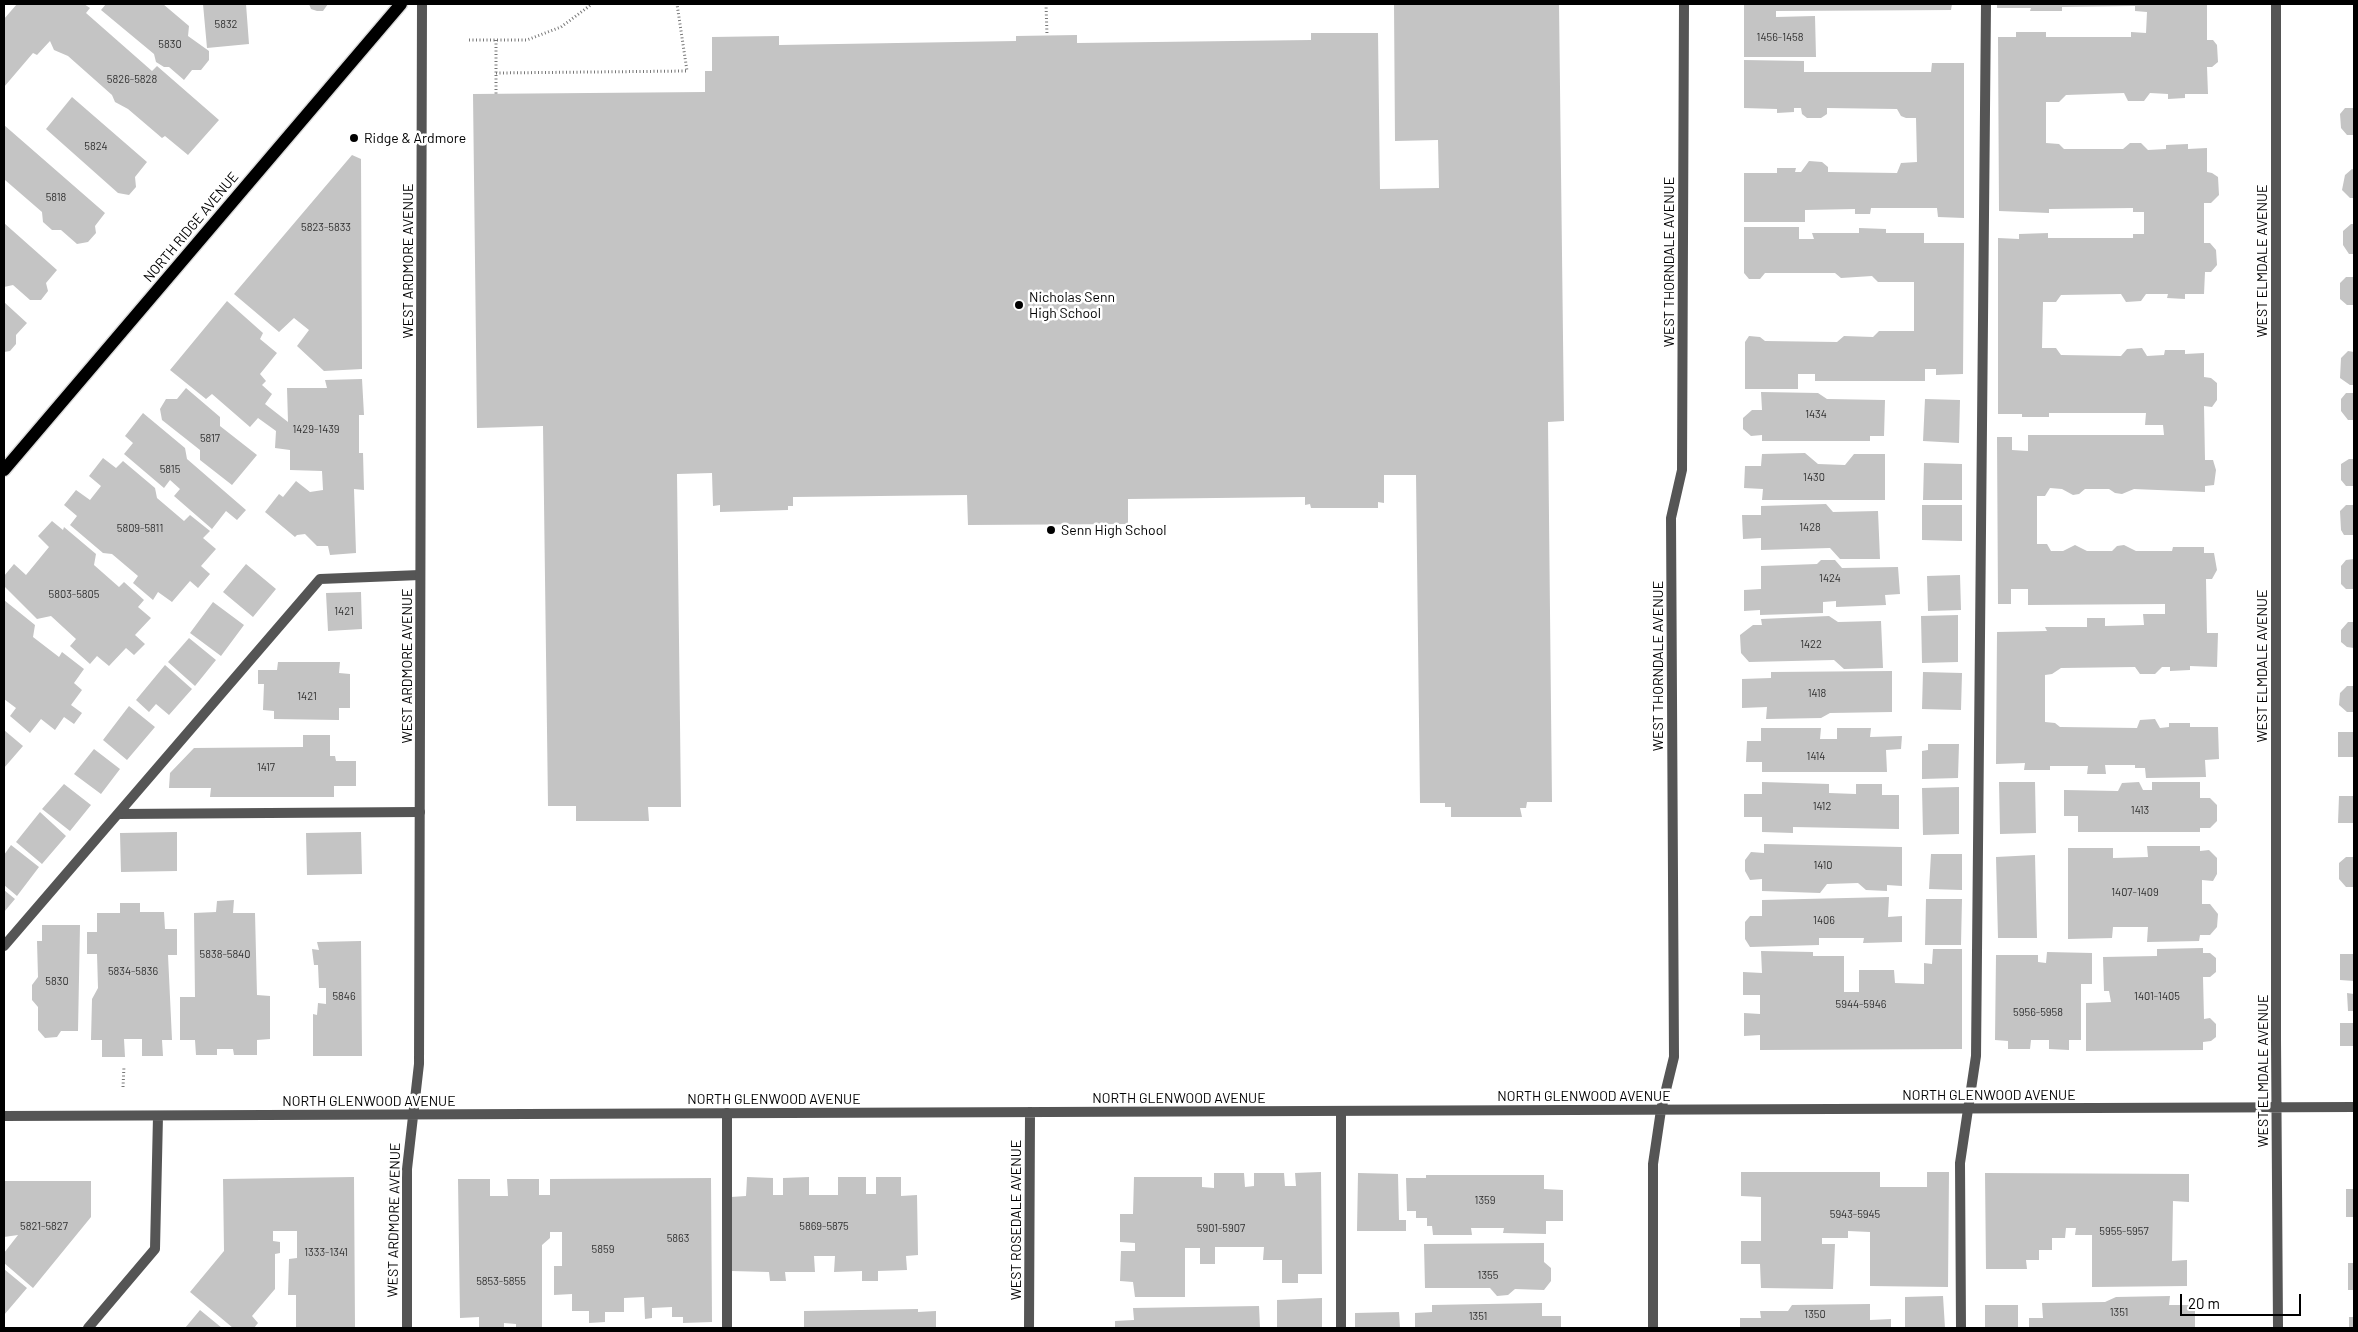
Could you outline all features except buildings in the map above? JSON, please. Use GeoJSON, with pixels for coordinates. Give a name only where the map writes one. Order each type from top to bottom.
{"type":"FeatureCollection","features":[{"type":"Feature","properties":{"kind":"main road","name":"NORTH RIDGE AVENUE"},"geometry":{"type":"LineString","coordinates":[[4,470],[401,4]]}},
{"type":"Feature","properties":{"kind":"street","name":"WEST ARDMORE AVENUE"},"geometry":{"type":"LineString","coordinates":[[407,1328],[407,1169],[419,1064],[422,4]]}},
{"type":"Feature","properties":{"kind":"street","name":"WEST THORNDALE AVENUE"},"geometry":{"type":"LineString","coordinates":[[1653,1328],[1653,1164],[1661,1110],[1674,1057],[1672,518],[1682,470],[1684,4]]}},
{"type":"Feature","properties":{"kind":"street"},"geometry":{"type":"LineString","coordinates":[[1961,1328],[1960,1163],[1976,1056],[1986,4]]}},
{"type":"Feature","properties":{"kind":"street","name":"WEST ELMDALE AVENUE"},"geometry":{"type":"LineString","coordinates":[[2276,4],[2278,1328]]}},
{"type":"Feature","properties":{"kind":"street"},"geometry":{"type":"LineString","coordinates":[[4,946],[320,579],[420,575]]}},
{"type":"Feature","properties":{"kind":"street"},"geometry":{"type":"LineString","coordinates":[[118,814],[420,812]]}},
{"type":"Feature","properties":{"kind":"street","name":"NORTH GLENWOOD AVENUE"},"geometry":{"type":"LineString","coordinates":[[4,1116],[2354,1108]]}},
{"type":"Feature","properties":{"kind":"street"},"geometry":{"type":"LineString","coordinates":[[1341,1111],[1341,1328]]}},
{"type":"Feature","properties":{"kind":"street","name":"WEST ROSEDALE AVENUE"},"geometry":{"type":"LineString","coordinates":[[1030,1112],[1030,1328]]}},
{"type":"Feature","properties":{"kind":"street"},"geometry":{"type":"LineString","coordinates":[[727,1114],[727,1328]]}},
{"type":"Feature","properties":{"kind":"street"},"geometry":{"type":"LineString","coordinates":[[88,1328],[155,1249],[158,1116]]}},
{"type":"Feature","properties":{"kind":"path"},"geometry":{"type":"LineString","coordinates":[[469,40],[527,40],[561,27],[592,4]]}},
{"type":"Feature","properties":{"kind":"path"},"geometry":{"type":"LineString","coordinates":[[496,73],[688,71],[678,4]]}},
{"type":"Feature","properties":{"kind":"path"},"geometry":{"type":"LineString","coordinates":[[1046,4],[1047,35]]}},
{"type":"Feature","properties":{"kind":"path"},"geometry":{"type":"LineString","coordinates":[[496,40],[496,94]]}},
{"type":"Feature","properties":{"kind":"path"},"geometry":{"type":"LineString","coordinates":[[124,1066],[124,1087]]}},
{"type":"Feature","properties":{"kind":"place","name":"Ridge & Ardmore"},"geometry":{"type":"Point","coordinates":[354,138]}},
{"type":"Feature","properties":{"kind":"place","name":"Nicholas Senn High School"},"geometry":{"type":"Point","coordinates":[1019,305]}},
{"type":"Feature","properties":{"kind":"place","name":"Senn High School"},"geometry":{"type":"Point","coordinates":[1051,530]}}]}
